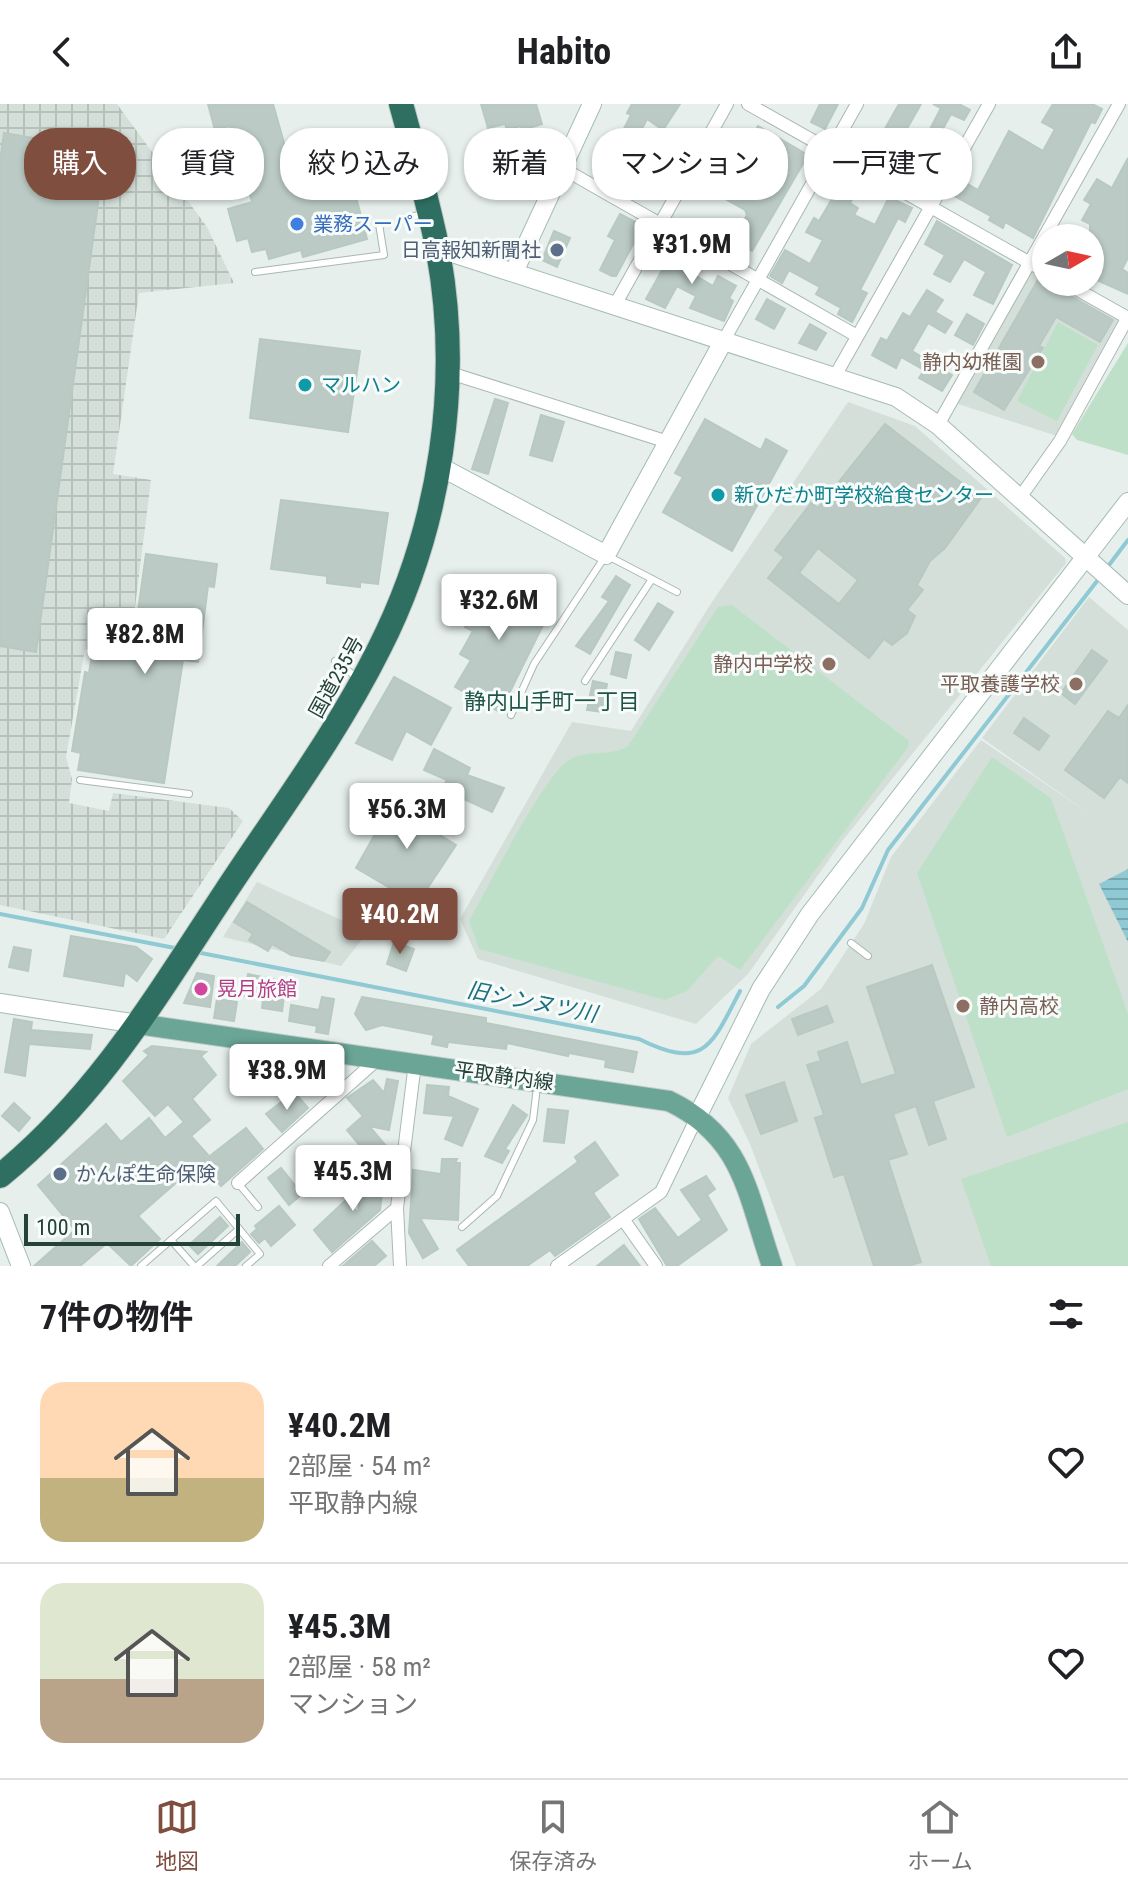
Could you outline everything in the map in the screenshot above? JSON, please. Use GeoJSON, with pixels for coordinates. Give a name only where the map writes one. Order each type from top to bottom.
{"type":"FeatureCollection","features":[{"type":"Feature","properties":{"kind":"highway","name":"国道235号"},"geometry":{"type":"LineString","coordinates":[[0,1176],[58,1127],[90,1090],[138,1024],[331,735],[394,619],[408,580],[439,466],[447,372],[446,325],[437,248],[418,215],[398,135],[401,104]]}},
{"type":"Feature","properties":{"kind":"main road","name":"平取静内線"},"geometry":{"type":"LineString","coordinates":[[138,1024],[669,1101],[698,1115],[723,1138],[736,1162],[772,1266]]}},
{"type":"Feature","properties":{"kind":"street"},"geometry":{"type":"LineString","coordinates":[[576,138],[592,104]]}},
{"type":"Feature","properties":{"kind":"street"},"geometry":{"type":"LineString","coordinates":[[615,305],[727,104]]}},
{"type":"Feature","properties":{"kind":"street"},"geometry":{"type":"LineString","coordinates":[[748,104],[804,136]]}},
{"type":"Feature","properties":{"kind":"street"},"geometry":{"type":"LineString","coordinates":[[843,128],[857,104]]}},
{"type":"Feature","properties":{"kind":"street"},"geometry":{"type":"LineString","coordinates":[[835,376],[989,104]]}},
{"type":"Feature","properties":{"kind":"street"},"geometry":{"type":"LineString","coordinates":[[938,425],[1119,104],[1128,109]]}},
{"type":"Feature","properties":{"kind":"street"},"geometry":{"type":"LineString","coordinates":[[576,176],[857,336]]}},
{"type":"Feature","properties":{"kind":"street"},"geometry":{"type":"LineString","coordinates":[[439,466],[606,555],[804,198]]}},
{"type":"Feature","properties":{"kind":"street"},"geometry":{"type":"LineString","coordinates":[[514,272],[547,200]]}},
{"type":"Feature","properties":{"kind":"street"},"geometry":{"type":"LineString","coordinates":[[919,200],[1032,265]]}},
{"type":"Feature","properties":{"kind":"street"},"geometry":{"type":"LineString","coordinates":[[437,248],[896,397],[938,425],[1128,595]]}},
{"type":"Feature","properties":{"kind":"street"},"geometry":{"type":"LineString","coordinates":[[1019,499],[1060,441],[1128,318],[1089,296]]}},
{"type":"Feature","properties":{"kind":"street"},"geometry":{"type":"LineString","coordinates":[[447,372],[668,442]]}},
{"type":"Feature","properties":{"kind":"street"},"geometry":{"type":"LineString","coordinates":[[557,1266],[661,1192],[761,989],[793,939],[1096,567],[1128,502]]}},
{"type":"Feature","properties":{"kind":"street"},"geometry":{"type":"LineString","coordinates":[[0,1003],[138,1024]]}},
{"type":"Feature","properties":{"kind":"street"},"geometry":{"type":"LineString","coordinates":[[238,1183],[379,1058]]}},
{"type":"Feature","properties":{"kind":"street"},"geometry":{"type":"LineString","coordinates":[[400,1266],[397,1208],[415,1063]]}},
{"type":"Feature","properties":{"kind":"street"},"geometry":{"type":"LineString","coordinates":[[329,1266],[397,1208]]}},
{"type":"Feature","properties":{"kind":"street"},"geometry":{"type":"LineString","coordinates":[[0,1212],[21,1266]]}},
{"type":"Feature","properties":{"kind":"street"},"geometry":{"type":"LineString","coordinates":[[623,1219],[656,1266]]}},
{"type":"Feature","properties":{"kind":"lane"},"geometry":{"type":"LineString","coordinates":[[255,272],[384,255],[379,224]]}},
{"type":"Feature","properties":{"kind":"lane"},"geometry":{"type":"LineString","coordinates":[[511,715],[534,664],[606,555],[677,592]]}},
{"type":"Feature","properties":{"kind":"lane"},"geometry":{"type":"LineString","coordinates":[[585,681],[652,579]]}},
{"type":"Feature","properties":{"kind":"lane"},"geometry":{"type":"LineString","coordinates":[[335,661],[362,681]]}},
{"type":"Feature","properties":{"kind":"lane"},"geometry":{"type":"LineString","coordinates":[[80,780],[189,794]]}},
{"type":"Feature","properties":{"kind":"lane"},"geometry":{"type":"LineString","coordinates":[[851,943],[868,956]]}},
{"type":"Feature","properties":{"kind":"lane"},"geometry":{"type":"LineString","coordinates":[[462,1227],[497,1196],[533,1120],[537,1082]]}},
{"type":"Feature","properties":{"kind":"lane"},"geometry":{"type":"LineString","coordinates":[[238,1183],[258,1207]]}},
{"type":"Feature","properties":{"kind":"lane"},"geometry":{"type":"LineString","coordinates":[[141,1266],[216,1201],[260,1254],[246,1266]]}},
{"type":"Feature","properties":{"kind":"lane"},"geometry":{"type":"LineString","coordinates":[[171,1240],[196,1266],[239,1229]]}},
{"type":"Feature","properties":{"kind":"shaded area"},"geometry":{"type":"Polygon","coordinates":[[[0,104],[117,104],[135,128],[24,128],[24,200],[136,200],[136,130],[152,152],[152,200],[187,200],[207,227],[234,283],[139,293],[113,474],[151,480],[129,655],[85,649],[66,757],[72,779],[69,803],[109,811],[113,793],[229,808],[243,821],[164,939],[0,905],[0,104]]]}},
{"type":"Feature","properties":{"kind":"shaded area","name":"静内幼稚園"},"geometry":{"type":"Polygon","coordinates":[[[1031,270],[1032,296],[1077,296],[1121,321],[1057,436],[955,403],[1031,270]]]}},
{"type":"Feature","properties":{"kind":"shaded area","name":"静内中学校"},"geometry":{"type":"Polygon","coordinates":[[[848,402],[915,426],[1065,558],[1066,563],[843,840],[748,974],[696,1024],[478,959],[460,919],[572,722],[631,731],[710,605],[848,402]]]}},
{"type":"Feature","properties":{"kind":"shaded area","name":"静内高校"},"geometry":{"type":"Polygon","coordinates":[[[1089,597],[1128,630],[1128,1266],[796,1266],[750,1144],[728,1098],[751,1044],[821,989],[864,924],[891,857],[981,740],[1091,815],[982,738],[1089,597]]]}},
{"type":"Feature","properties":{"kind":"shaded area"},"geometry":{"type":"Polygon","coordinates":[[[257,882],[368,932],[341,966],[223,937],[257,882]]]}},
{"type":"Feature","properties":{"kind":"green space"},"geometry":{"type":"Polygon","coordinates":[[[1058,322],[1098,345],[1057,421],[1017,401],[1058,322]]]}},
{"type":"Feature","properties":{"kind":"green space"},"geometry":{"type":"Polygon","coordinates":[[[1128,343],[1128,455],[1077,440],[1072,434],[1128,343]]]}},
{"type":"Feature","properties":{"kind":"green space"},"geometry":{"type":"Polygon","coordinates":[[[732,605],[908,740],[909,746],[740,970],[718,956],[687,991],[665,1000],[479,949],[469,921],[545,787],[558,770],[576,756],[613,752],[628,746],[718,607],[732,605]]]}},
{"type":"Feature","properties":{"kind":"green space"},"geometry":{"type":"Polygon","coordinates":[[[992,757],[1051,798],[1128,1014],[1128,1089],[1007,1137],[917,873],[992,757]]]}},
{"type":"Feature","properties":{"kind":"green space"},"geometry":{"type":"Polygon","coordinates":[[[1128,1122],[1128,1266],[991,1266],[961,1179],[1128,1122]]]}},
{"type":"Feature","properties":{"kind":"water"},"geometry":{"type":"Polygon","coordinates":[[[1128,869],[1128,942],[1099,884],[1128,869]]]}},
{"type":"Feature","properties":{"kind":"building","name":"業務スーパー"},"geometry":{"type":"Polygon","coordinates":[[[208,104],[273,104],[280,129],[280,200],[357,200],[367,239],[303,257],[301,250],[269,259],[266,249],[252,252],[248,238],[237,241],[228,209],[251,200],[264,200],[264,128],[214,128],[208,104]]]}},
{"type":"Feature","properties":{"kind":"building"},"geometry":{"type":"Polygon","coordinates":[[[481,104],[536,104],[542,124],[529,128],[506,128],[505,124],[488,128],[481,104]]]}},
{"type":"Feature","properties":{"kind":"building"},"geometry":{"type":"Polygon","coordinates":[[[632,104],[680,104],[664,128],[647,119],[642,128],[624,128],[631,115],[627,113],[632,104]]]}},
{"type":"Feature","properties":{"kind":"building"},"geometry":{"type":"Polygon","coordinates":[[[820,104],[838,104],[826,128],[811,122],[820,104]]]}},
{"type":"Feature","properties":{"kind":"building"},"geometry":{"type":"Polygon","coordinates":[[[899,104],[921,104],[907,128],[885,128],[899,104]]]}},
{"type":"Feature","properties":{"kind":"building"},"geometry":{"type":"Polygon","coordinates":[[[933,104],[959,104],[970,110],[964,120],[951,114],[943,128],[931,128],[941,108],[933,104]]]}},
{"type":"Feature","properties":{"kind":"building"},"geometry":{"type":"Polygon","coordinates":[[[1053,104],[1092,104],[1102,109],[1095,123],[1091,122],[1040,224],[1032,224],[1032,237],[1005,222],[1003,228],[989,220],[991,216],[962,200],[972,200],[972,187],[978,190],[1009,131],[1043,151],[1055,129],[1042,122],[1053,104]]]}},
{"type":"Feature","properties":{"kind":"building"},"geometry":{"type":"Polygon","coordinates":[[[4,133],[24,136],[24,200],[98,200],[36,652],[0,646],[0,162],[4,133]]]}},
{"type":"Feature","properties":{"kind":"building"},"geometry":{"type":"Polygon","coordinates":[[[788,143],[804,153],[804,162],[788,189],[788,143]]]}},
{"type":"Feature","properties":{"kind":"building"},"geometry":{"type":"Polygon","coordinates":[[[1128,158],[1128,258],[1122,269],[1128,273],[1128,294],[1104,283],[1104,224],[1090,224],[1082,220],[1091,204],[1084,200],[1097,179],[1112,188],[1128,158]]]}},
{"type":"Feature","properties":{"kind":"building"},"geometry":{"type":"Polygon","coordinates":[[[727,200],[782,200],[752,251],[733,240],[747,215],[745,210],[727,200]]]}},
{"type":"Feature","properties":{"kind":"building"},"geometry":{"type":"Polygon","coordinates":[[[831,200],[852,200],[850,203],[858,208],[854,215],[875,225],[888,200],[895,200],[912,208],[905,222],[898,218],[860,290],[867,293],[852,322],[838,314],[841,308],[816,294],[820,287],[789,270],[782,283],[770,276],[785,250],[810,264],[823,240],[806,232],[814,218],[819,221],[831,200]]]}},
{"type":"Feature","properties":{"kind":"building"},"geometry":{"type":"Polygon","coordinates":[[[620,214],[643,226],[616,276],[612,276],[600,270],[615,240],[608,236],[620,214]]]}},
{"type":"Feature","properties":{"kind":"building"},"geometry":{"type":"Polygon","coordinates":[[[937,221],[1012,265],[993,304],[974,295],[986,272],[964,259],[950,282],[934,274],[945,255],[925,244],[937,221]]]}},
{"type":"Feature","properties":{"kind":"building"},"geometry":{"type":"Polygon","coordinates":[[[554,231],[570,238],[557,267],[542,260],[554,231]]]}},
{"type":"Feature","properties":{"kind":"building"},"geometry":{"type":"Polygon","coordinates":[[[676,245],[701,259],[693,274],[713,286],[718,276],[736,286],[729,298],[733,301],[724,321],[690,308],[696,296],[677,286],[665,308],[646,299],[676,245]]]}},
{"type":"Feature","properties":{"kind":"building"},"geometry":{"type":"Polygon","coordinates":[[[927,290],[943,300],[935,312],[952,322],[945,333],[928,323],[912,351],[952,375],[942,391],[919,378],[924,370],[901,357],[896,368],[872,355],[881,338],[887,341],[903,313],[910,317],[927,290]]]}},
{"type":"Feature","properties":{"kind":"building"},"geometry":{"type":"Polygon","coordinates":[[[1032,290],[1032,296],[1071,296],[1113,320],[1100,342],[1056,317],[1039,346],[1043,348],[1004,410],[974,392],[1032,290]]]}},
{"type":"Feature","properties":{"kind":"building"},"geometry":{"type":"Polygon","coordinates":[[[767,299],[785,309],[774,329],[756,319],[767,299]]]}},
{"type":"Feature","properties":{"kind":"building"},"geometry":{"type":"Polygon","coordinates":[[[967,314],[984,324],[973,345],[955,335],[967,314]]]}},
{"type":"Feature","properties":{"kind":"building"},"geometry":{"type":"Polygon","coordinates":[[[810,324],[826,333],[816,350],[799,343],[810,324]]]}},
{"type":"Feature","properties":{"kind":"building","name":"マルハン"},"geometry":{"type":"Polygon","coordinates":[[[260,339],[360,351],[348,432],[250,418],[260,339]]]}},
{"type":"Feature","properties":{"kind":"building"},"geometry":{"type":"Polygon","coordinates":[[[495,399],[508,403],[488,474],[472,469],[495,399]]]}},
{"type":"Feature","properties":{"kind":"building"},"geometry":{"type":"Polygon","coordinates":[[[541,415],[564,422],[552,461],[530,455],[541,415]]]}},
{"type":"Feature","properties":{"kind":"building","name":"新ひだか町学校給食センター"},"geometry":{"type":"Polygon","coordinates":[[[705,419],[761,450],[766,439],[787,451],[732,551],[663,512],[683,477],[675,473],[705,419]]]}},
{"type":"Feature","properties":{"kind":"building"},"geometry":{"type":"Polygon","coordinates":[[[885,424],[981,498],[945,548],[930,561],[917,585],[923,590],[907,610],[915,616],[907,633],[892,645],[884,639],[869,658],[768,578],[784,557],[775,550],[811,503],[818,508],[885,424]],[[818,548],[799,573],[839,604],[858,580],[818,548]]]}},
{"type":"Feature","properties":{"kind":"building"},"geometry":{"type":"Polygon","coordinates":[[[281,500],[388,513],[378,584],[360,582],[360,587],[327,583],[327,576],[271,569],[281,500]]]}},
{"type":"Feature","properties":{"kind":"building"},"geometry":{"type":"Polygon","coordinates":[[[146,554],[217,564],[214,587],[208,586],[198,662],[183,660],[164,783],[78,770],[81,753],[72,751],[85,672],[89,673],[92,655],[131,661],[146,554]]]}},
{"type":"Feature","properties":{"kind":"building"},"geometry":{"type":"Polygon","coordinates":[[[616,576],[630,585],[590,654],[576,646],[609,601],[602,597],[616,576]]]}},
{"type":"Feature","properties":{"kind":"building"},"geometry":{"type":"Polygon","coordinates":[[[489,577],[551,609],[500,712],[455,687],[471,660],[460,654],[473,631],[465,627],[475,608],[470,606],[489,577]]]}},
{"type":"Feature","properties":{"kind":"building"},"geometry":{"type":"Polygon","coordinates":[[[658,603],[673,612],[649,650],[635,640],[658,603]]]}},
{"type":"Feature","properties":{"kind":"building"},"geometry":{"type":"Polygon","coordinates":[[[1092,650],[1107,661],[1075,704],[1061,693],[1092,650]]]}},
{"type":"Feature","properties":{"kind":"building"},"geometry":{"type":"Polygon","coordinates":[[[616,652],[631,655],[626,678],[611,674],[616,652]]]}},
{"type":"Feature","properties":{"kind":"building"},"geometry":{"type":"Polygon","coordinates":[[[394,677],[451,708],[431,745],[406,731],[392,760],[356,743],[394,677]]]}},
{"type":"Feature","properties":{"kind":"building"},"geometry":{"type":"Polygon","coordinates":[[[593,681],[607,684],[602,712],[587,710],[593,681]]]}},
{"type":"Feature","properties":{"kind":"building"},"geometry":{"type":"Polygon","coordinates":[[[1128,705],[1128,783],[1120,777],[1104,798],[1065,770],[1108,711],[1119,718],[1128,705]]]}},
{"type":"Feature","properties":{"kind":"building"},"geometry":{"type":"Polygon","coordinates":[[[1024,718],[1049,736],[1039,750],[1014,733],[1024,718]]]}},
{"type":"Feature","properties":{"kind":"building"},"geometry":{"type":"Polygon","coordinates":[[[434,749],[470,768],[467,775],[504,788],[492,812],[442,789],[447,780],[424,770],[434,749]]]}},
{"type":"Feature","properties":{"kind":"building"},"geometry":{"type":"Polygon","coordinates":[[[403,799],[445,827],[440,835],[456,845],[417,904],[356,868],[387,813],[396,800],[403,799]]]}},
{"type":"Feature","properties":{"kind":"building"},"geometry":{"type":"Polygon","coordinates":[[[247,902],[330,952],[324,961],[291,955],[272,944],[268,951],[249,940],[253,934],[234,922],[247,902]]]}},
{"type":"Feature","properties":{"kind":"building"},"geometry":{"type":"Polygon","coordinates":[[[71,936],[136,947],[152,959],[137,981],[125,972],[123,986],[64,976],[71,936]]]}},
{"type":"Feature","properties":{"kind":"building"},"geometry":{"type":"Polygon","coordinates":[[[394,942],[414,949],[406,971],[387,964],[394,942]]]}},
{"type":"Feature","properties":{"kind":"building"},"geometry":{"type":"Polygon","coordinates":[[[14,947],[31,950],[28,971],[9,967],[14,947]]]}},
{"type":"Feature","properties":{"kind":"building"},"geometry":{"type":"Polygon","coordinates":[[[932,965],[974,1087],[933,1101],[946,1139],[929,1145],[916,1106],[893,1114],[907,1154],[888,1160],[921,1262],[908,1266],[874,1266],[844,1174],[834,1177],[815,1118],[824,1115],[807,1065],[821,1061],[818,1052],[847,1042],[861,1085],[896,1074],[867,987],[932,965]]]}},
{"type":"Feature","properties":{"kind":"building","name":"晃月旅館"},"geometry":{"type":"Polygon","coordinates":[[[197,973],[214,976],[210,1007],[184,1003],[197,973]]]}},
{"type":"Feature","properties":{"kind":"building"},"geometry":{"type":"Polygon","coordinates":[[[248,974],[286,982],[282,1011],[262,1008],[263,999],[244,996],[248,974]]]}},
{"type":"Feature","properties":{"kind":"building"},"geometry":{"type":"Polygon","coordinates":[[[322,997],[334,999],[328,1034],[316,1032],[317,1026],[289,1021],[291,1005],[319,1010],[322,997]]]}},
{"type":"Feature","properties":{"kind":"building"},"geometry":{"type":"Polygon","coordinates":[[[362,997],[486,1018],[486,1023],[637,1052],[633,1072],[605,1067],[606,1060],[569,1053],[568,1056],[507,1043],[506,1049],[448,1042],[447,1047],[432,1044],[434,1035],[382,1025],[366,1030],[355,1014],[362,997]]]}},
{"type":"Feature","properties":{"kind":"building"},"geometry":{"type":"Polygon","coordinates":[[[217,999],[237,1002],[234,1021],[214,1018],[217,999]]]}},
{"type":"Feature","properties":{"kind":"building"},"geometry":{"type":"Polygon","coordinates":[[[827,1006],[833,1022],[798,1035],[792,1019],[827,1006]]]}},
{"type":"Feature","properties":{"kind":"building"},"geometry":{"type":"Polygon","coordinates":[[[14,1019],[32,1022],[31,1030],[92,1035],[90,1049],[29,1044],[25,1076],[5,1072],[14,1019]]]}},
{"type":"Feature","properties":{"kind":"building"},"geometry":{"type":"Polygon","coordinates":[[[152,1046],[206,1052],[201,1056],[216,1075],[192,1099],[210,1120],[191,1136],[208,1155],[138,1216],[160,1239],[131,1266],[107,1243],[80,1266],[34,1266],[75,1230],[38,1185],[106,1124],[121,1142],[149,1118],[165,1138],[184,1122],[168,1104],[155,1116],[123,1081],[149,1055],[144,1051],[152,1046]]]}},
{"type":"Feature","properties":{"kind":"building"},"geometry":{"type":"Polygon","coordinates":[[[387,1079],[398,1081],[389,1130],[369,1126],[386,1146],[371,1159],[347,1130],[363,1116],[347,1098],[373,1080],[384,1093],[387,1079]]]}},
{"type":"Feature","properties":{"kind":"building"},"geometry":{"type":"Polygon","coordinates":[[[784,1082],[797,1121],[761,1134],[746,1095],[784,1082]]]}},
{"type":"Feature","properties":{"kind":"building"},"geometry":{"type":"Polygon","coordinates":[[[427,1085],[449,1087],[448,1096],[478,1109],[462,1146],[445,1139],[454,1116],[424,1113],[427,1085]]]}},
{"type":"Feature","properties":{"kind":"building"},"geometry":{"type":"Polygon","coordinates":[[[294,1092],[308,1108],[282,1132],[266,1114],[294,1092]]]}},
{"type":"Feature","properties":{"kind":"building"},"geometry":{"type":"Polygon","coordinates":[[[14,1103],[30,1118],[19,1131],[2,1116],[14,1103]]]}},
{"type":"Feature","properties":{"kind":"building"},"geometry":{"type":"Polygon","coordinates":[[[513,1105],[527,1115],[505,1149],[509,1151],[502,1163],[485,1156],[513,1105]]]}},
{"type":"Feature","properties":{"kind":"building"},"geometry":{"type":"Polygon","coordinates":[[[548,1109],[568,1111],[564,1143],[544,1141],[548,1109]]]}},
{"type":"Feature","properties":{"kind":"building"},"geometry":{"type":"Polygon","coordinates":[[[246,1128],[263,1149],[221,1186],[201,1163],[246,1128]]]}},
{"type":"Feature","properties":{"kind":"building"},"geometry":{"type":"Polygon","coordinates":[[[595,1142],[618,1175],[593,1193],[610,1217],[555,1256],[550,1250],[527,1266],[469,1266],[457,1250],[578,1162],[575,1157],[595,1142]]]}},
{"type":"Feature","properties":{"kind":"building"},"geometry":{"type":"Polygon","coordinates":[[[316,1148],[338,1174],[324,1186],[302,1160],[316,1148]]]}},
{"type":"Feature","properties":{"kind":"building"},"geometry":{"type":"Polygon","coordinates":[[[442,1159],[457,1159],[455,1163],[460,1163],[458,1220],[420,1218],[438,1249],[423,1258],[409,1233],[413,1170],[441,1174],[442,1159]]]}},
{"type":"Feature","properties":{"kind":"building"},"geometry":{"type":"Polygon","coordinates":[[[281,1168],[302,1194],[289,1205],[268,1178],[281,1168]]]}},
{"type":"Feature","properties":{"kind":"building"},"geometry":{"type":"Polygon","coordinates":[[[362,1173],[384,1175],[380,1210],[332,1252],[314,1230],[346,1200],[358,1213],[362,1173]]]}},
{"type":"Feature","properties":{"kind":"building"},"geometry":{"type":"Polygon","coordinates":[[[706,1176],[715,1189],[707,1195],[727,1230],[677,1266],[667,1266],[639,1219],[655,1208],[678,1238],[702,1220],[681,1190],[706,1176]]]}},
{"type":"Feature","properties":{"kind":"building"},"geometry":{"type":"Polygon","coordinates":[[[279,1206],[295,1225],[271,1246],[265,1238],[259,1243],[251,1234],[257,1229],[255,1226],[279,1206]]]}},
{"type":"Feature","properties":{"kind":"building"},"geometry":{"type":"Polygon","coordinates":[[[220,1217],[228,1226],[198,1254],[189,1245],[220,1217]]]}},
{"type":"Feature","properties":{"kind":"building"},"geometry":{"type":"Polygon","coordinates":[[[372,1241],[386,1256],[374,1266],[343,1266],[372,1241]]]}},
{"type":"Feature","properties":{"kind":"building"},"geometry":{"type":"Polygon","coordinates":[[[242,1242],[250,1252],[235,1266],[217,1266],[242,1242]]]}},
{"type":"Feature","properties":{"kind":"building"},"geometry":{"type":"Polygon","coordinates":[[[624,1245],[640,1266],[597,1266],[624,1245]]]}},
{"type":"Feature","properties":{"kind":"waterway","name":"旧シンヌツ川"},"geometry":{"type":"LineString","coordinates":[[1106,569],[1128,540]]}},
{"type":"Feature","properties":{"kind":"waterway","name":"旧シンヌツ川"},"geometry":{"type":"LineString","coordinates":[[778,1007],[804,986],[862,908],[888,850],[1101,576]]}},
{"type":"Feature","properties":{"kind":"waterway","name":"旧シンヌツ川"},"geometry":{"type":"LineString","coordinates":[[0,914],[180,949]]}},
{"type":"Feature","properties":{"kind":"waterway","name":"旧シンヌツ川"},"geometry":{"type":"LineString","coordinates":[[196,952],[639,1039],[678,1053],[692,1053],[703,1048],[721,1027],[740,991]]}},
{"type":"Feature","properties":{"kind":"place","name":"業務スーパー"},"geometry":{"type":"Point","coordinates":[297,224]}},
{"type":"Feature","properties":{"kind":"place","name":"日高報知新聞社"},"geometry":{"type":"Point","coordinates":[557,250]}},
{"type":"Feature","properties":{"kind":"place","name":"静内幼稚園"},"geometry":{"type":"Point","coordinates":[1038,362]}},
{"type":"Feature","properties":{"kind":"place","name":"マルハン"},"geometry":{"type":"Point","coordinates":[305,385]}},
{"type":"Feature","properties":{"kind":"place","name":"新ひだか町学校給食センター"},"geometry":{"type":"Point","coordinates":[718,495]}},
{"type":"Feature","properties":{"kind":"place","name":"静内中学校"},"geometry":{"type":"Point","coordinates":[829,664]}},
{"type":"Feature","properties":{"kind":"place","name":"平取養護学校"},"geometry":{"type":"Point","coordinates":[1076,684]}},
{"type":"Feature","properties":{"kind":"place","name":"晃月旅館"},"geometry":{"type":"Point","coordinates":[201,989]}},
{"type":"Feature","properties":{"kind":"place","name":"静内高校"},"geometry":{"type":"Point","coordinates":[963,1006]}},
{"type":"Feature","properties":{"kind":"place","name":"かんぽ生命保険"},"geometry":{"type":"Point","coordinates":[60,1174]}},
{"type":"Feature","properties":{"kind":"district","name":"静内山手町一丁目"},"geometry":{"type":"Point","coordinates":[552,701]}}]}
